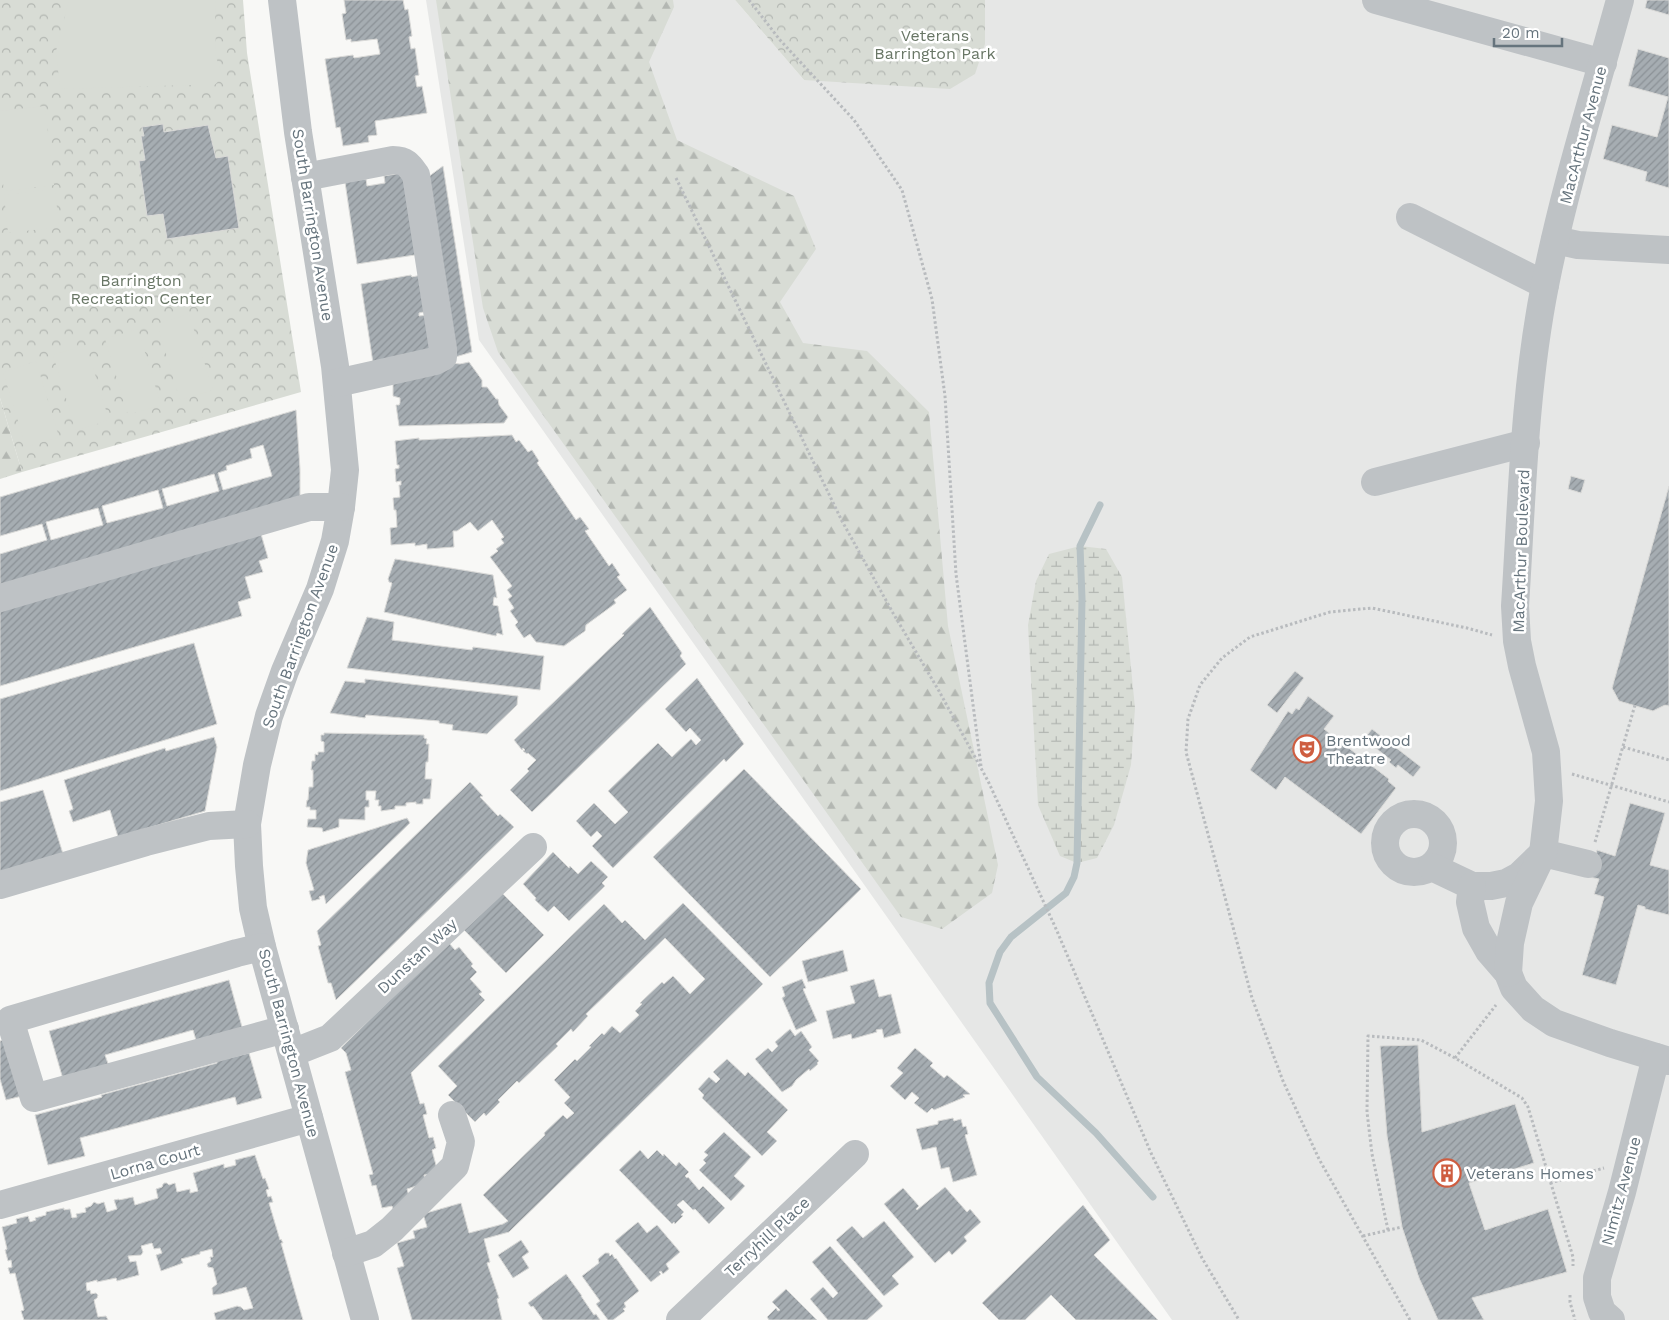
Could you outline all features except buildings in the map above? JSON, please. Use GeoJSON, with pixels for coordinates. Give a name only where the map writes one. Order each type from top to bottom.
{"type":"FeatureCollection","features":[{"type":"Feature","properties":{"kind":"street","name":"South Barrington Avenue"},"geometry":{"type":"LineString","coordinates":[[282,0],[296,118],[337,383],[345,470],[335,542],[320,589],[284,672],[268,716],[247,824],[248,866],[253,908],[262,947],[365,1320]]}},
{"type":"Feature","properties":{"kind":"street"},"geometry":{"type":"LineString","coordinates":[[1376,0],[1603,63]]}},
{"type":"Feature","properties":{"kind":"street","name":"MacArthur Avenue"},"geometry":{"type":"LineString","coordinates":[[1555,240],[1574,159],[1620,0]]}},
{"type":"Feature","properties":{"kind":"street"},"geometry":{"type":"LineString","coordinates":[[305,177],[393,160],[408,163],[416,175],[443,356],[435,362],[337,383]]}},
{"type":"Feature","properties":{"kind":"street"},"geometry":{"type":"LineString","coordinates":[[1410,217],[1545,285]]}},
{"type":"Feature","properties":{"kind":"street"},"geometry":{"type":"LineString","coordinates":[[1555,240],[1578,245],[1669,250]]}},
{"type":"Feature","properties":{"kind":"street","name":"MacArthur Boulevard"},"geometry":{"type":"LineString","coordinates":[[1508,973],[1510,943],[1519,903],[1543,853],[1550,801],[1546,752],[1522,666],[1517,641],[1515,606],[1530,378],[1545,285],[1555,240]]}},
{"type":"Feature","properties":{"kind":"street"},"geometry":{"type":"LineString","coordinates":[[1375,482],[1526,443]]}},
{"type":"Feature","properties":{"kind":"street"},"geometry":{"type":"LineString","coordinates":[[0,598],[309,506],[341,506]]}},
{"type":"Feature","properties":{"kind":"street"},"geometry":{"type":"LineString","coordinates":[[0,885],[146,842],[209,826],[247,824]]}},
{"type":"Feature","properties":{"kind":"street","name":"Dunstan Way"},"geometry":{"type":"LineString","coordinates":[[262,947],[10,1020],[34,1098],[289,1041],[330,1038],[534,847]]}},
{"type":"Feature","properties":{"kind":"street"},"geometry":{"type":"LineString","coordinates":[[1432,867],[1472,886],[1491,886],[1506,883],[1519,876],[1543,853],[1588,864]]}},
{"type":"Feature","properties":{"kind":"street"},"geometry":{"type":"LineString","coordinates":[[1472,886],[1470,902],[1476,928],[1489,951],[1508,973],[1514,988],[1532,1009],[1554,1023],[1663,1059]]}},
{"type":"Feature","properties":{"kind":"street","name":"Nimitz Avenue"},"geometry":{"type":"LineString","coordinates":[[1611,1320],[1602,1312],[1597,1297],[1597,1278],[1663,1059]]}},
{"type":"Feature","properties":{"kind":"street"},"geometry":{"type":"LineString","coordinates":[[346,1252],[373,1244],[392,1229],[455,1166],[461,1142],[452,1115]]}},
{"type":"Feature","properties":{"kind":"street","name":"Lorna Court"},"geometry":{"type":"LineString","coordinates":[[0,1205],[309,1118]]}},
{"type":"Feature","properties":{"kind":"street","name":"Terryhill Place"},"geometry":{"type":"LineString","coordinates":[[680,1320],[855,1154]]}},
{"type":"Feature","properties":{"kind":"path"},"geometry":{"type":"LineString","coordinates":[[749,0],[780,40],[854,120],[902,190],[932,299],[945,396],[956,574],[981,769]]}},
{"type":"Feature","properties":{"kind":"path"},"geometry":{"type":"LineString","coordinates":[[676,178],[842,521],[981,769],[1057,931],[1151,1153],[1202,1258],[1239,1320]]}},
{"type":"Feature","properties":{"kind":"path"},"geometry":{"type":"LineString","coordinates":[[1410,1320],[1319,1159],[1283,1081],[1252,998],[1186,752],[1188,719],[1200,685],[1222,658],[1250,637],[1330,612],[1372,608],[1468,628],[1517,641]]}},
{"type":"Feature","properties":{"kind":"path"},"geometry":{"type":"LineString","coordinates":[[1588,864],[1635,705]]}},
{"type":"Feature","properties":{"kind":"path"},"geometry":{"type":"LineString","coordinates":[[1623,747],[1669,760]]}},
{"type":"Feature","properties":{"kind":"path"},"geometry":{"type":"LineString","coordinates":[[1547,763],[1563,772],[1669,802]]}},
{"type":"Feature","properties":{"kind":"path"},"geometry":{"type":"LineString","coordinates":[[1455,1058],[1496,1005]]}},
{"type":"Feature","properties":{"kind":"path"},"geometry":{"type":"LineString","coordinates":[[1388,1230],[1372,1154],[1367,1112],[1368,1036],[1421,1040],[1522,1098],[1528,1107],[1573,1257],[1574,1266]]}},
{"type":"Feature","properties":{"kind":"path"},"geometry":{"type":"LineString","coordinates":[[1550,1183],[1611,1166]]}},
{"type":"Feature","properties":{"kind":"path"},"geometry":{"type":"LineString","coordinates":[[1363,1236],[1402,1227]]}},
{"type":"Feature","properties":{"kind":"path"},"geometry":{"type":"LineString","coordinates":[[1570,1294],[1570,1302],[1575,1320]]}},
{"type":"Feature","properties":{"kind":"shaded area"},"geometry":{"type":"Polygon","coordinates":[[[426,0],[735,0],[804,80],[985,44],[985,0],[1669,0],[1669,1320],[1172,1320],[479,340],[426,0]]]}},
{"type":"Feature","properties":{"kind":"green space","name":"Barrington Recreation Center"},"geometry":{"type":"Polygon","coordinates":[[[0,0],[243,0],[247,53],[301,392],[22,472],[0,398],[0,0]]]}},
{"type":"Feature","properties":{"kind":"green space"},"geometry":{"type":"Polygon","coordinates":[[[69,0],[215,0],[216,57],[223,77],[207,92],[190,85],[60,89],[56,51],[69,0]]]}},
{"type":"Feature","properties":{"kind":"green space"},"geometry":{"type":"Polygon","coordinates":[[[436,0],[673,0],[674,7],[649,62],[677,140],[794,196],[816,249],[780,302],[803,343],[867,351],[929,412],[948,626],[998,865],[992,893],[942,929],[901,917],[498,352],[483,308],[436,0]]]}},
{"type":"Feature","properties":{"kind":"green space","name":"Veterans Barrington Park"},"geometry":{"type":"Polygon","coordinates":[[[735,0],[985,0],[985,44],[975,74],[950,89],[804,80],[735,0]]]}},
{"type":"Feature","properties":{"kind":"green space"},"geometry":{"type":"Polygon","coordinates":[[[45,106],[54,185],[4,191],[0,159],[0,111],[45,106]]]}},
{"type":"Feature","properties":{"kind":"green space"},"geometry":{"type":"Polygon","coordinates":[[[55,189],[59,227],[8,233],[4,195],[55,189]]]}},
{"type":"Feature","properties":{"kind":"green space"},"geometry":{"type":"Polygon","coordinates":[[[189,314],[213,390],[180,400],[157,324],[189,314]]]}},
{"type":"Feature","properties":{"kind":"green space"},"geometry":{"type":"Polygon","coordinates":[[[138,329],[161,405],[128,415],[105,339],[138,329]]]}},
{"type":"Feature","properties":{"kind":"green space"},"geometry":{"type":"Polygon","coordinates":[[[86,345],[109,420],[76,431],[53,355],[86,345]]]}},
{"type":"Feature","properties":{"kind":"green space"},"geometry":{"type":"Polygon","coordinates":[[[36,361],[59,437],[26,447],[3,372],[36,361]]]}},
{"type":"Feature","properties":{"kind":"green space"},"geometry":{"type":"Polygon","coordinates":[[[0,398],[22,472],[0,479],[0,398]]]}},
{"type":"Feature","properties":{"kind":"green space"},"geometry":{"type":"Polygon","coordinates":[[[1080,546],[1106,549],[1122,577],[1135,708],[1131,765],[1114,825],[1097,858],[1077,863],[1060,856],[1038,805],[1028,625],[1036,581],[1049,554],[1080,546]]]}},
{"type":"Feature","properties":{"kind":"waterway"},"geometry":{"type":"LineString","coordinates":[[1100,505],[1080,546],[1082,599],[1077,863],[1074,877],[1066,893],[1011,937],[1000,952],[989,983],[990,1003],[1037,1077],[1096,1133],[1153,1197]]}},
{"type":"Feature","properties":{"kind":"place","name":"Brentwood Theatre"},"geometry":{"type":"Point","coordinates":[1307,749]}},
{"type":"Feature","properties":{"kind":"place","name":"Veterans Homes"},"geometry":{"type":"Point","coordinates":[1447,1173]}}]}
